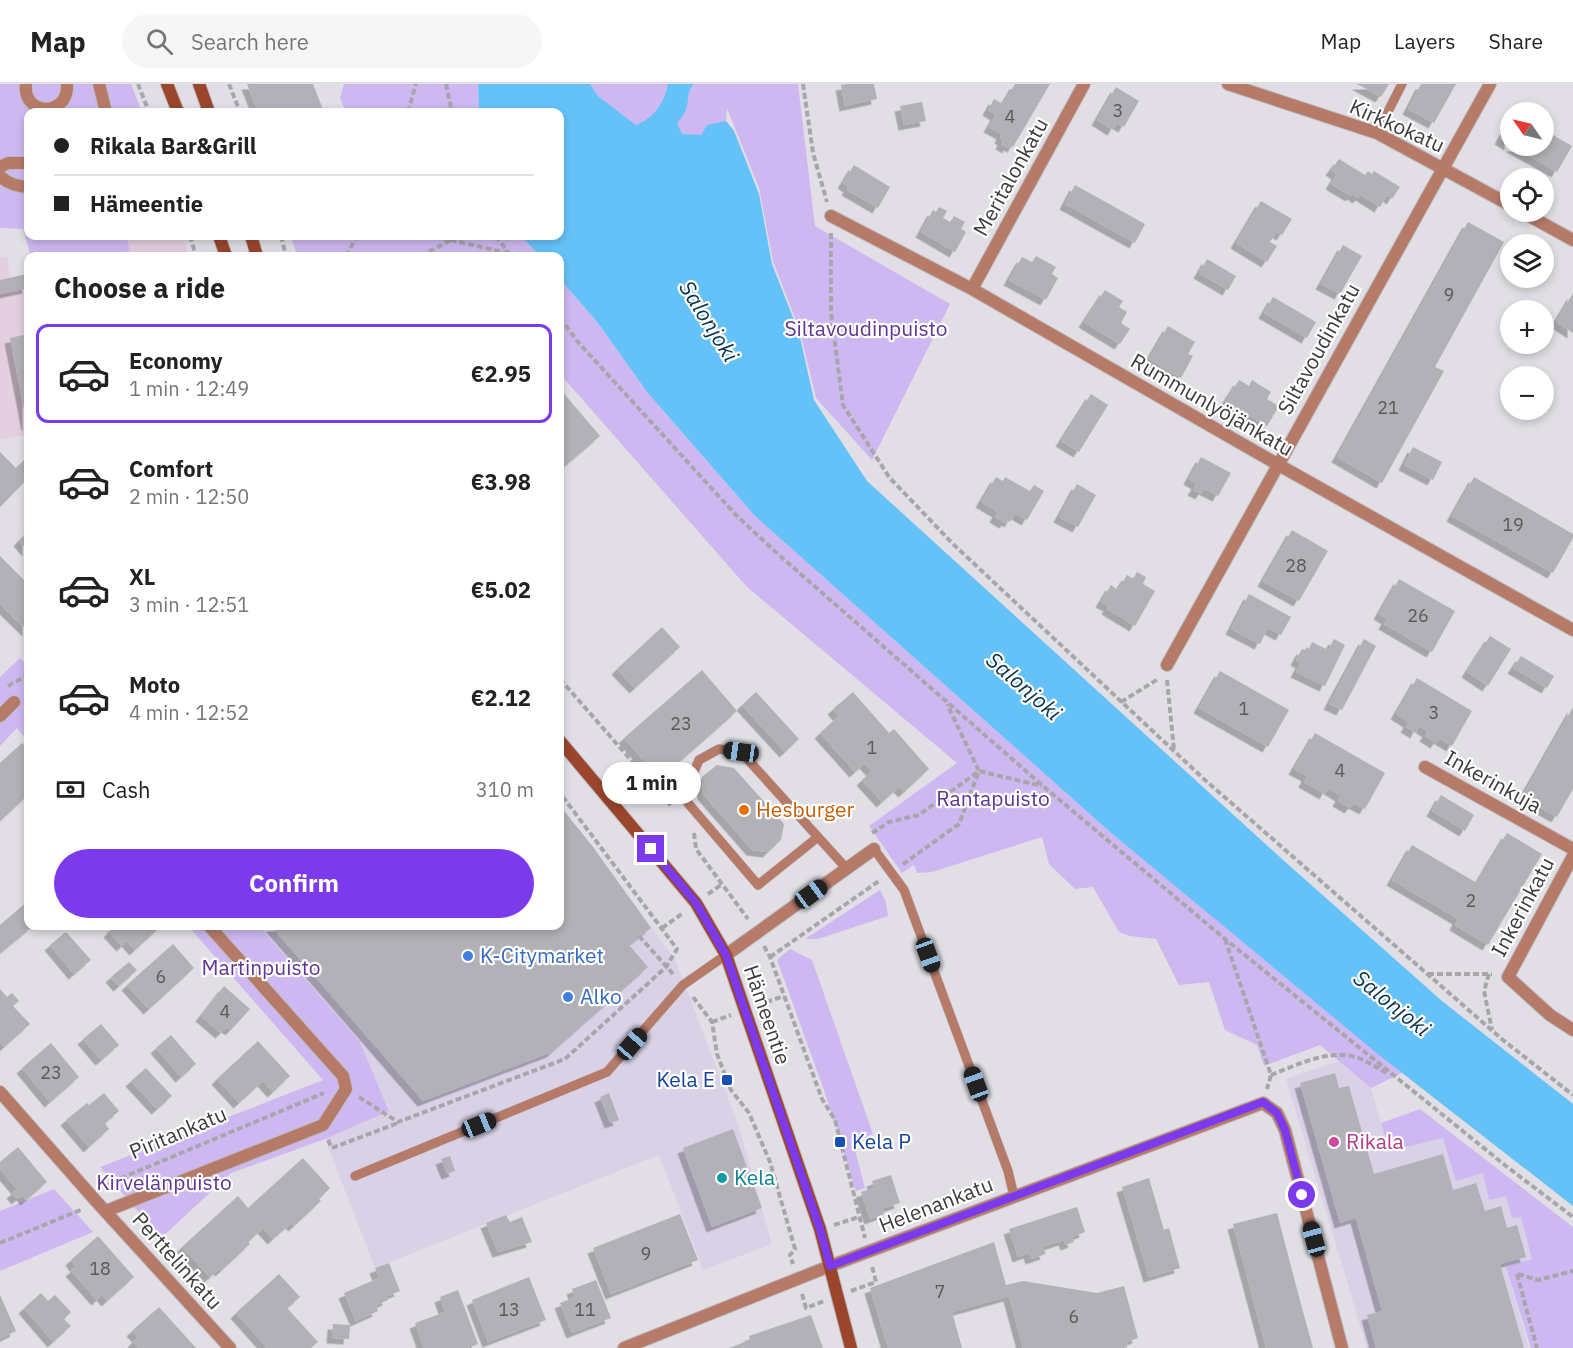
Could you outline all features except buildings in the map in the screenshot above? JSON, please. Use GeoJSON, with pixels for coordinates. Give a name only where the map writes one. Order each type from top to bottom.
{"type":"FeatureCollection","features":[{"type":"Feature","properties":{"kind":"main road"},"geometry":{"type":"LineString","coordinates":[[167,84],[176,108]]}},
{"type":"Feature","properties":{"kind":"main road"},"geometry":{"type":"LineString","coordinates":[[199,84],[208,108]]}},
{"type":"Feature","properties":{"kind":"main road","name":"Hämeentie"},"geometry":{"type":"LineString","coordinates":[[564,746],[696,903],[726,955],[820,1229],[851,1348]]}},
{"type":"Feature","properties":{"kind":"street"},"geometry":{"type":"LineString","coordinates":[[26,84],[30,101],[40,108]]}},
{"type":"Feature","properties":{"kind":"street"},"geometry":{"type":"LineString","coordinates":[[53,108],[65,98],[66,84]]}},
{"type":"Feature","properties":{"kind":"street"},"geometry":{"type":"LineString","coordinates":[[99,84],[105,108]]}},
{"type":"Feature","properties":{"kind":"street","name":"Meritalonkatu"},"geometry":{"type":"LineString","coordinates":[[972,289],[1084,84]]}},
{"type":"Feature","properties":{"kind":"street","name":"Kirkkokatu"},"geometry":{"type":"LineString","coordinates":[[1228,84],[1377,134],[1500,200]]}},
{"type":"Feature","properties":{"kind":"street","name":"Siltavoudinkatu"},"geometry":{"type":"LineString","coordinates":[[1167,665],[1490,84]]}},
{"type":"Feature","properties":{"kind":"street"},"geometry":{"type":"LineString","coordinates":[[0,167],[8,163],[24,163]]}},
{"type":"Feature","properties":{"kind":"street"},"geometry":{"type":"LineString","coordinates":[[0,176],[6,182],[24,186]]}},
{"type":"Feature","properties":{"kind":"street","name":"Rummunlyöjänkatu"},"geometry":{"type":"LineString","coordinates":[[831,216],[972,289],[1573,630]]}},
{"type":"Feature","properties":{"kind":"street"},"geometry":{"type":"LineString","coordinates":[[1540,222],[1573,240]]}},
{"type":"Feature","properties":{"kind":"street"},"geometry":{"type":"LineString","coordinates":[[0,716],[14,702]]}},
{"type":"Feature","properties":{"kind":"street","name":"Inkerinkuja"},"geometry":{"type":"LineString","coordinates":[[1425,767],[1573,849]]}},
{"type":"Feature","properties":{"kind":"street"},"geometry":{"type":"LineString","coordinates":[[726,955],[874,849]]}},
{"type":"Feature","properties":{"kind":"street","name":"Inkerinkatu"},"geometry":{"type":"LineString","coordinates":[[1573,856],[1508,977],[1550,1015],[1573,1030]]}},
{"type":"Feature","properties":{"kind":"street"},"geometry":{"type":"LineString","coordinates":[[106,1211],[323,1125],[346,1089],[343,1076],[213,930]]}},
{"type":"Feature","properties":{"kind":"street","name":"Perttelinkatu"},"geometry":{"type":"LineString","coordinates":[[0,1092],[230,1348]]}},
{"type":"Feature","properties":{"kind":"street","name":"Helenankatu"},"geometry":{"type":"LineString","coordinates":[[624,1348],[830,1266],[1263,1102],[1277,1113],[1285,1130],[1342,1348]]}},
{"type":"Feature","properties":{"kind":"lane"},"geometry":{"type":"LineString","coordinates":[[1377,134],[1402,84]]}},
{"type":"Feature","properties":{"kind":"lane"},"geometry":{"type":"LineString","coordinates":[[818,837],[758,885],[687,802],[690,781],[699,760],[719,749],[741,752],[847,869]]}},
{"type":"Feature","properties":{"kind":"lane"},"geometry":{"type":"LineString","coordinates":[[874,849],[904,890],[1008,1171],[1014,1196]]}},
{"type":"Feature","properties":{"kind":"lane"},"geometry":{"type":"LineString","coordinates":[[355,1176],[607,1072],[683,985],[726,955]]}},
{"type":"Feature","properties":{"kind":"path"},"geometry":{"type":"LineString","coordinates":[[138,84],[147,108]]}},
{"type":"Feature","properties":{"kind":"path"},"geometry":{"type":"LineString","coordinates":[[229,84],[238,108]]}},
{"type":"Feature","properties":{"kind":"path"},"geometry":{"type":"LineString","coordinates":[[409,108],[416,84]]}},
{"type":"Feature","properties":{"kind":"path"},"geometry":{"type":"LineString","coordinates":[[446,84],[451,108]]}},
{"type":"Feature","properties":{"kind":"path"},"geometry":{"type":"LineString","coordinates":[[803,84],[813,153],[831,216],[831,313],[843,405],[889,477],[953,544],[1174,750],[1492,1031],[1573,1095]]}},
{"type":"Feature","properties":{"kind":"path"},"geometry":{"type":"LineString","coordinates":[[428,252],[451,240],[498,252]]}},
{"type":"Feature","properties":{"kind":"path"},"geometry":{"type":"LineString","coordinates":[[564,323],[578,342],[736,514],[945,701],[1225,939],[1397,1079],[1573,1217]]}},
{"type":"Feature","properties":{"kind":"path"},"geometry":{"type":"LineString","coordinates":[[1121,702],[1155,681],[1167,665]]}},
{"type":"Feature","properties":{"kind":"path"},"geometry":{"type":"LineString","coordinates":[[1167,665],[1168,704],[1174,750]]}},
{"type":"Feature","properties":{"kind":"path"},"geometry":{"type":"LineString","coordinates":[[564,684],[678,814]]}},
{"type":"Feature","properties":{"kind":"path"},"geometry":{"type":"LineString","coordinates":[[859,1217],[835,1120],[822,1099],[770,957],[959,824],[979,771],[945,701]]}},
{"type":"Feature","properties":{"kind":"path"},"geometry":{"type":"LineString","coordinates":[[979,771],[1043,786]]}},
{"type":"Feature","properties":{"kind":"path"},"geometry":{"type":"LineString","coordinates":[[323,1125],[332,1148],[565,1059],[666,967],[677,949],[564,798]]}},
{"type":"Feature","properties":{"kind":"path"},"geometry":{"type":"LineString","coordinates":[[694,832],[696,849],[747,918]]}},
{"type":"Feature","properties":{"kind":"path"},"geometry":{"type":"LineString","coordinates":[[639,936],[666,967]]}},
{"type":"Feature","properties":{"kind":"path"},"geometry":{"type":"LineString","coordinates":[[1225,939],[1271,1075],[1316,1058],[1340,1054],[1361,1059],[1397,1079]]}},
{"type":"Feature","properties":{"kind":"path"},"geometry":{"type":"LineString","coordinates":[[1427,974],[1489,974],[1484,991],[1492,1031]]}},
{"type":"Feature","properties":{"kind":"path"},"geometry":{"type":"LineString","coordinates":[[712,1022],[717,1054],[731,1090],[749,1113],[770,1162],[795,1249],[790,1255]]}},
{"type":"Feature","properties":{"kind":"path"},"geometry":{"type":"LineString","coordinates":[[346,1089],[398,1122]]}},
{"type":"Feature","properties":{"kind":"path","name":"Piritankatu"},"geometry":{"type":"LineString","coordinates":[[0,1243],[81,1210],[95,1200],[112,1182],[318,1094],[346,1089]]}},
{"type":"Feature","properties":{"kind":"path"},"geometry":{"type":"LineString","coordinates":[[1537,1348],[1517,1274],[1538,1280],[1573,1270]]}},
{"type":"Feature","properties":{"kind":"shaded area"},"geometry":{"type":"Polygon","coordinates":[[[127,240],[184,240],[188,252],[124,252],[129,251],[127,240]]]}},
{"type":"Feature","properties":{"kind":"shaded area"},"geometry":{"type":"Polygon","coordinates":[[[0,257],[8,258],[9,278],[24,274],[24,435],[0,440],[0,257]]]}},
{"type":"Feature","properties":{"kind":"shaded area"},"geometry":{"type":"Polygon","coordinates":[[[564,811],[676,961],[739,1127],[772,1244],[703,1270],[659,1155],[375,1268],[325,1139],[389,1110],[360,1042],[262,930],[564,930],[564,811]]]}},
{"type":"Feature","properties":{"kind":"shaded area"},"geometry":{"type":"Polygon","coordinates":[[[1339,1061],[1371,1088],[1389,1151],[1443,1137],[1484,1173],[1521,1216],[1533,1260],[1506,1267],[1529,1348],[1367,1348],[1286,1079],[1339,1061]]]}},
{"type":"Feature","properties":{"kind":"green space"},"geometry":{"type":"Polygon","coordinates":[[[0,84],[131,84],[140,108],[24,108],[24,232],[23,229],[0,228],[0,84]]]}},
{"type":"Feature","properties":{"kind":"green space"},"geometry":{"type":"Polygon","coordinates":[[[344,84],[478,84],[479,108],[344,108],[340,98],[344,84]]]}},
{"type":"Feature","properties":{"kind":"green space","name":"Siltavoudinpuisto"},"geometry":{"type":"Polygon","coordinates":[[[590,84],[798,84],[815,226],[950,304],[872,460],[816,398],[800,331],[773,261],[759,188],[727,108],[726,121],[734,131],[748,166],[636,125],[598,96],[590,84]]]}},
{"type":"Feature","properties":{"kind":"green space"},"geometry":{"type":"Polygon","coordinates":[[[26,240],[127,240],[130,251],[124,252],[30,252],[26,240]]]}},
{"type":"Feature","properties":{"kind":"green space"},"geometry":{"type":"Polygon","coordinates":[[[292,240],[525,240],[536,252],[296,252],[292,240]]]}},
{"type":"Feature","properties":{"kind":"green space","name":"Rantapuisto"},"geometry":{"type":"Polygon","coordinates":[[[564,284],[598,323],[647,392],[755,516],[1110,832],[1402,1073],[1371,1088],[1320,1045],[1264,1066],[1257,1045],[1225,1030],[1209,982],[1179,985],[1156,939],[1130,936],[1119,932],[1093,887],[1075,889],[1049,864],[1042,837],[932,872],[917,873],[914,865],[902,873],[869,826],[957,763],[747,587],[564,379],[564,284]]]}},
{"type":"Feature","properties":{"kind":"green space"},"geometry":{"type":"Polygon","coordinates":[[[20,658],[24,662],[24,736],[17,728],[0,746],[0,677],[20,658]]]}},
{"type":"Feature","properties":{"kind":"green space"},"geometry":{"type":"Polygon","coordinates":[[[880,890],[886,902],[888,916],[818,939],[805,939],[880,890]]]}},
{"type":"Feature","properties":{"kind":"green space","name":"Kirvelänpuisto"},"geometry":{"type":"Polygon","coordinates":[[[192,930],[262,930],[360,1042],[389,1111],[325,1139],[231,1173],[161,1238],[100,1167],[323,1080],[192,930]]]}},
{"type":"Feature","properties":{"kind":"green space"},"geometry":{"type":"Polygon","coordinates":[[[790,949],[812,960],[873,1134],[853,1143],[865,1188],[856,1191],[824,1090],[777,960],[790,949]]]}},
{"type":"Feature","properties":{"kind":"green space"},"geometry":{"type":"Polygon","coordinates":[[[1420,1109],[1573,1227],[1573,1348],[1531,1348],[1506,1267],[1532,1259],[1521,1217],[1512,1218],[1506,1196],[1489,1200],[1483,1173],[1456,1181],[1443,1138],[1389,1151],[1381,1123],[1420,1109]]]}},
{"type":"Feature","properties":{"kind":"green space","name":"Kirvelänpuisto"},"geometry":{"type":"Polygon","coordinates":[[[54,1189],[93,1232],[0,1271],[0,1211],[54,1189]]]}},
{"type":"Feature","properties":{"kind":"water","name":"Salonjoki"},"geometry":{"type":"Polygon","coordinates":[[[478,84],[590,84],[598,96],[636,125],[648,119],[657,109],[668,84],[693,84],[685,112],[677,123],[682,134],[701,135],[707,125],[726,121],[734,131],[759,194],[772,264],[799,333],[814,400],[867,481],[1282,859],[1442,1001],[1573,1104],[1573,1206],[1379,1055],[1110,832],[755,516],[647,392],[598,323],[564,284],[564,252],[536,252],[525,240],[564,240],[564,108],[479,108],[478,84]]]}},
{"type":"Feature","properties":{"kind":"place","name":"Hesburger"},"geometry":{"type":"Point","coordinates":[744,810]}},
{"type":"Feature","properties":{"kind":"place","name":"K-Citymarket"},"geometry":{"type":"Point","coordinates":[468,956]}},
{"type":"Feature","properties":{"kind":"place","name":"Alko"},"geometry":{"type":"Point","coordinates":[568,997]}},
{"type":"Feature","properties":{"kind":"place","name":"Kela E"},"geometry":{"type":"Point","coordinates":[727,1080]}},
{"type":"Feature","properties":{"kind":"place","name":"Kela P"},"geometry":{"type":"Point","coordinates":[840,1142]}},
{"type":"Feature","properties":{"kind":"place","name":"Rikala"},"geometry":{"type":"Point","coordinates":[1334,1142]}},
{"type":"Feature","properties":{"kind":"place","name":"Kela"},"geometry":{"type":"Point","coordinates":[722,1178]}},
{"type":"Feature","properties":{"kind":"route"},"geometry":{"type":"LineString","coordinates":[[651,849],[696,903],[726,955],[820,1229],[830,1266],[1263,1102],[1277,1113],[1285,1130],[1302,1195]]}},
{"type":"Feature","properties":{"kind":"park label","name":"Martinpuisto"},"geometry":{"type":"Point","coordinates":[261,968]}}]}
